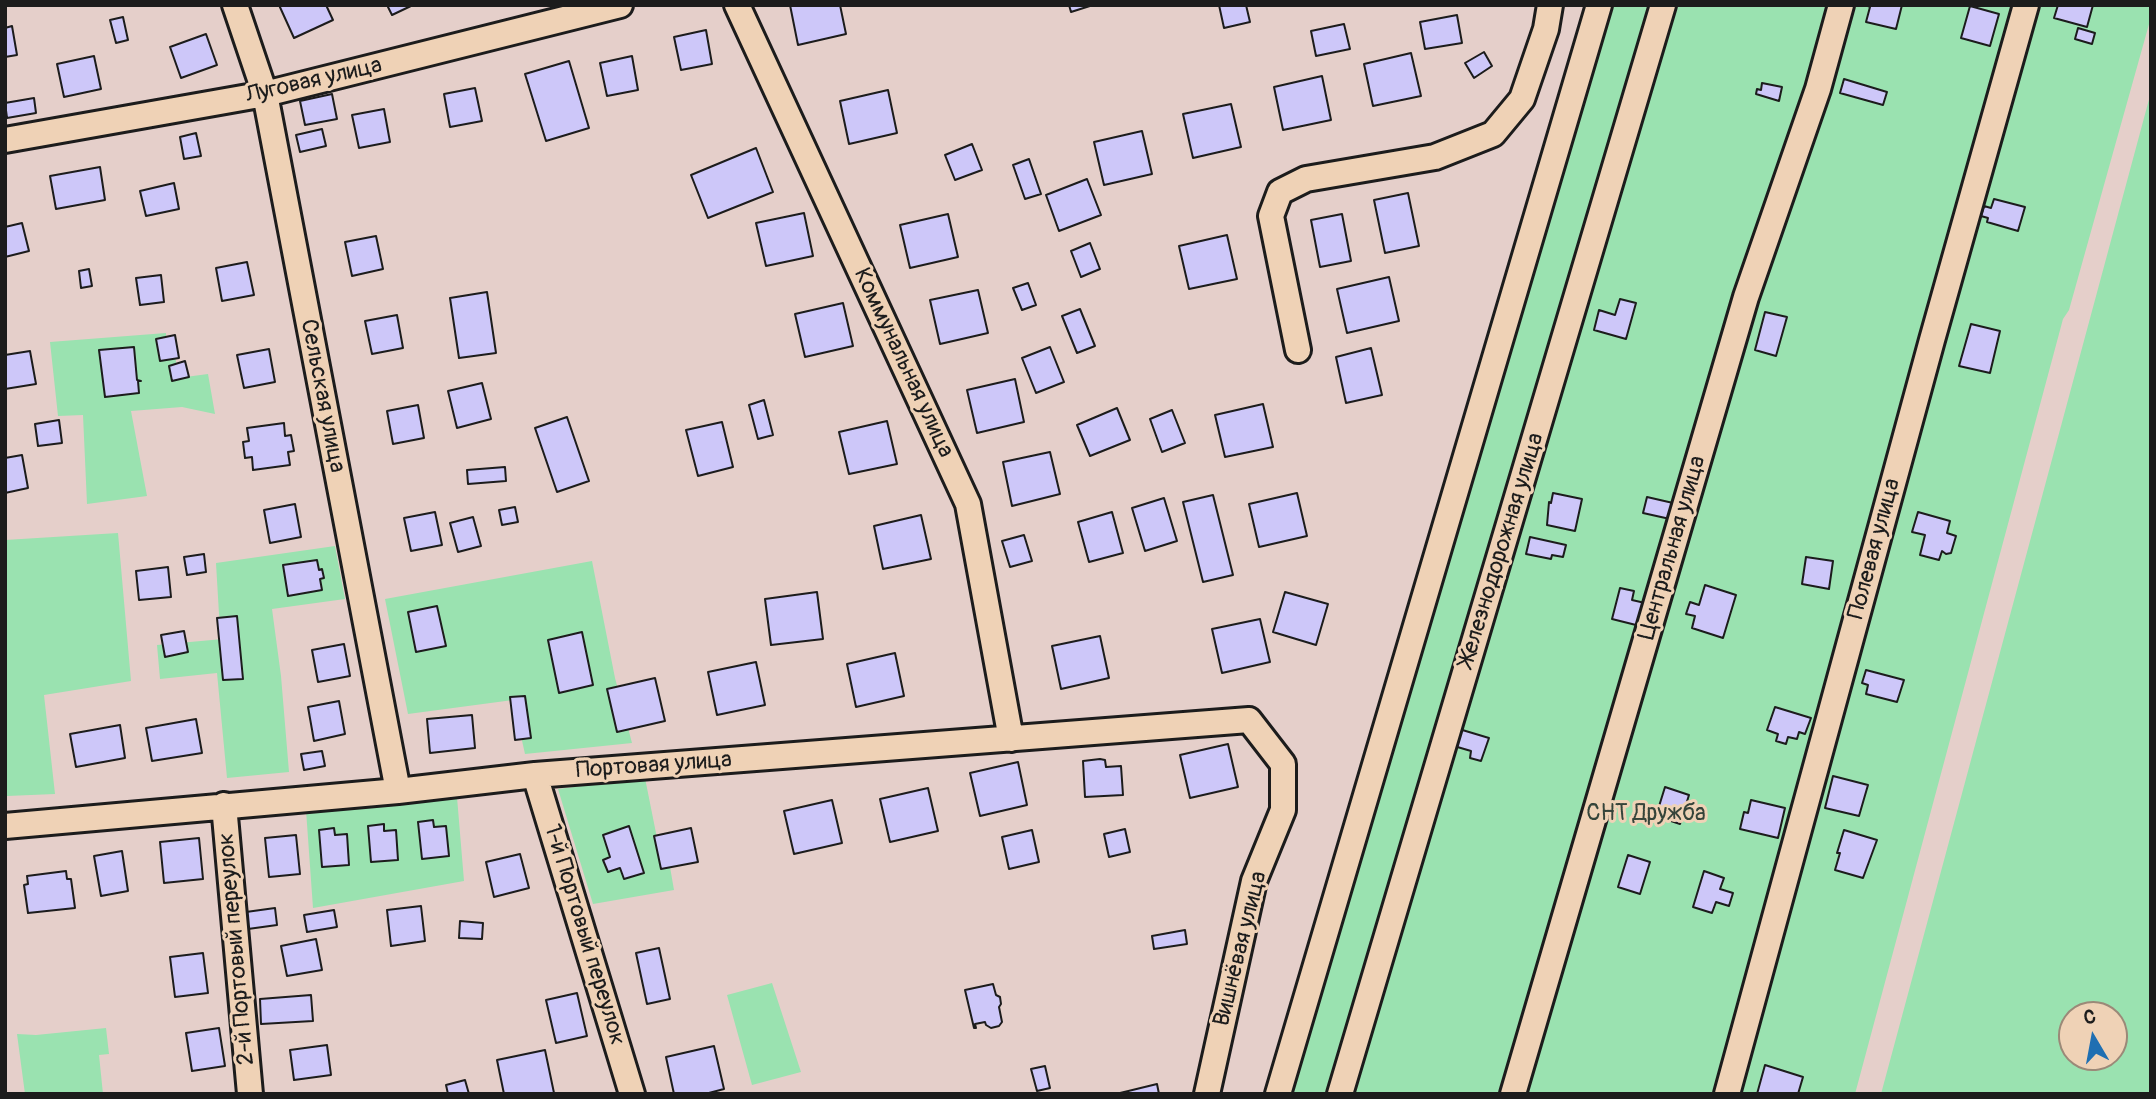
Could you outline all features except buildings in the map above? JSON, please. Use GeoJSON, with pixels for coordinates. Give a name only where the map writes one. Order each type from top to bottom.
{"type":"FeatureCollection","features":[{"type":"Feature","properties":{"kind":"street","name":"Сельская улица"},"geometry":{"type":"LineString","coordinates":[[235,5],[265,94],[398,790]]}},
{"type":"Feature","properties":{"kind":"street","name":"Луговая улица"},"geometry":{"type":"LineString","coordinates":[[5,140],[265,94],[620,5]]}},
{"type":"Feature","properties":{"kind":"street","name":"Коммунальная улица"},"geometry":{"type":"LineString","coordinates":[[737,5],[968,503],[1011,739]]}},
{"type":"Feature","properties":{"kind":"street"},"geometry":{"type":"LineString","coordinates":[[1298,350],[1271,216],[1280,192],[1306,179],[1435,157],[1493,134],[1522,99],[1546,29],[1550,5]]}},
{"type":"Feature","properties":{"kind":"street"},"geometry":{"type":"LineString","coordinates":[[1278,1094],[1599,5]]}},
{"type":"Feature","properties":{"kind":"street","name":"Железнодорожная улица"},"geometry":{"type":"LineString","coordinates":[[1340,1094],[1663,5]]}},
{"type":"Feature","properties":{"kind":"street","name":"Центральная улица"},"geometry":{"type":"LineString","coordinates":[[1513,1094],[1746,298],[1818,89],[1841,5]]}},
{"type":"Feature","properties":{"kind":"street","name":"Полевая улица"},"geometry":{"type":"LineString","coordinates":[[1727,1094],[2026,5]]}},
{"type":"Feature","properties":{"kind":"street","name":"Портовая улица"},"geometry":{"type":"LineString","coordinates":[[5,826],[536,775],[1249,720],[1283,764]]}},
{"type":"Feature","properties":{"kind":"street","name":"Вишнёвая улица"},"geometry":{"type":"LineString","coordinates":[[1207,1094],[1254,881],[1283,810],[1283,764]]}},
{"type":"Feature","properties":{"kind":"street","name":"1-й Портовый переулок"},"geometry":{"type":"LineString","coordinates":[[536,775],[632,1094]]}},
{"type":"Feature","properties":{"kind":"street","name":"2-й Портовый переулок"},"geometry":{"type":"LineString","coordinates":[[224,805],[250,1094]]}},
{"type":"Feature","properties":{"kind":"green space","name":"СНТ Дружба"},"geometry":{"type":"Polygon","coordinates":[[[1589,5],[2151,5],[2151,17],[2069,310],[2063,319],[1855,1094],[1283,1094],[1589,5]]]}},
{"type":"Feature","properties":{"kind":"green space"},"geometry":{"type":"Polygon","coordinates":[[[2151,92],[2151,1094],[1881,1094],[2151,92]]]}},
{"type":"Feature","properties":{"kind":"green space"},"geometry":{"type":"Polygon","coordinates":[[[166,333],[175,354],[178,378],[208,374],[215,414],[182,407],[131,411],[147,496],[87,504],[83,415],[58,416],[50,342],[166,333]]]}},
{"type":"Feature","properties":{"kind":"green space"},"geometry":{"type":"Polygon","coordinates":[[[118,533],[131,681],[44,695],[55,794],[7,796],[5,540],[118,533]]]}},
{"type":"Feature","properties":{"kind":"green space"},"geometry":{"type":"Polygon","coordinates":[[[335,546],[345,599],[272,609],[289,772],[227,778],[217,673],[160,679],[157,645],[223,639],[216,563],[335,546]]]}},
{"type":"Feature","properties":{"kind":"green space"},"geometry":{"type":"Polygon","coordinates":[[[592,561],[615,678],[632,743],[525,754],[513,700],[408,714],[385,599],[592,561]]]}},
{"type":"Feature","properties":{"kind":"green space"},"geometry":{"type":"Polygon","coordinates":[[[645,778],[663,868],[670,867],[674,890],[593,904],[558,789],[645,778]]]}},
{"type":"Feature","properties":{"kind":"green space"},"geometry":{"type":"Polygon","coordinates":[[[457,797],[464,881],[313,908],[306,810],[457,797]]]}},
{"type":"Feature","properties":{"kind":"green space"},"geometry":{"type":"Polygon","coordinates":[[[772,983],[801,1072],[752,1085],[727,995],[772,983]]]}},
{"type":"Feature","properties":{"kind":"green space"},"geometry":{"type":"Polygon","coordinates":[[[106,1028],[109,1054],[99,1055],[103,1094],[25,1094],[17,1034],[36,1035],[106,1028]]]}}]}
